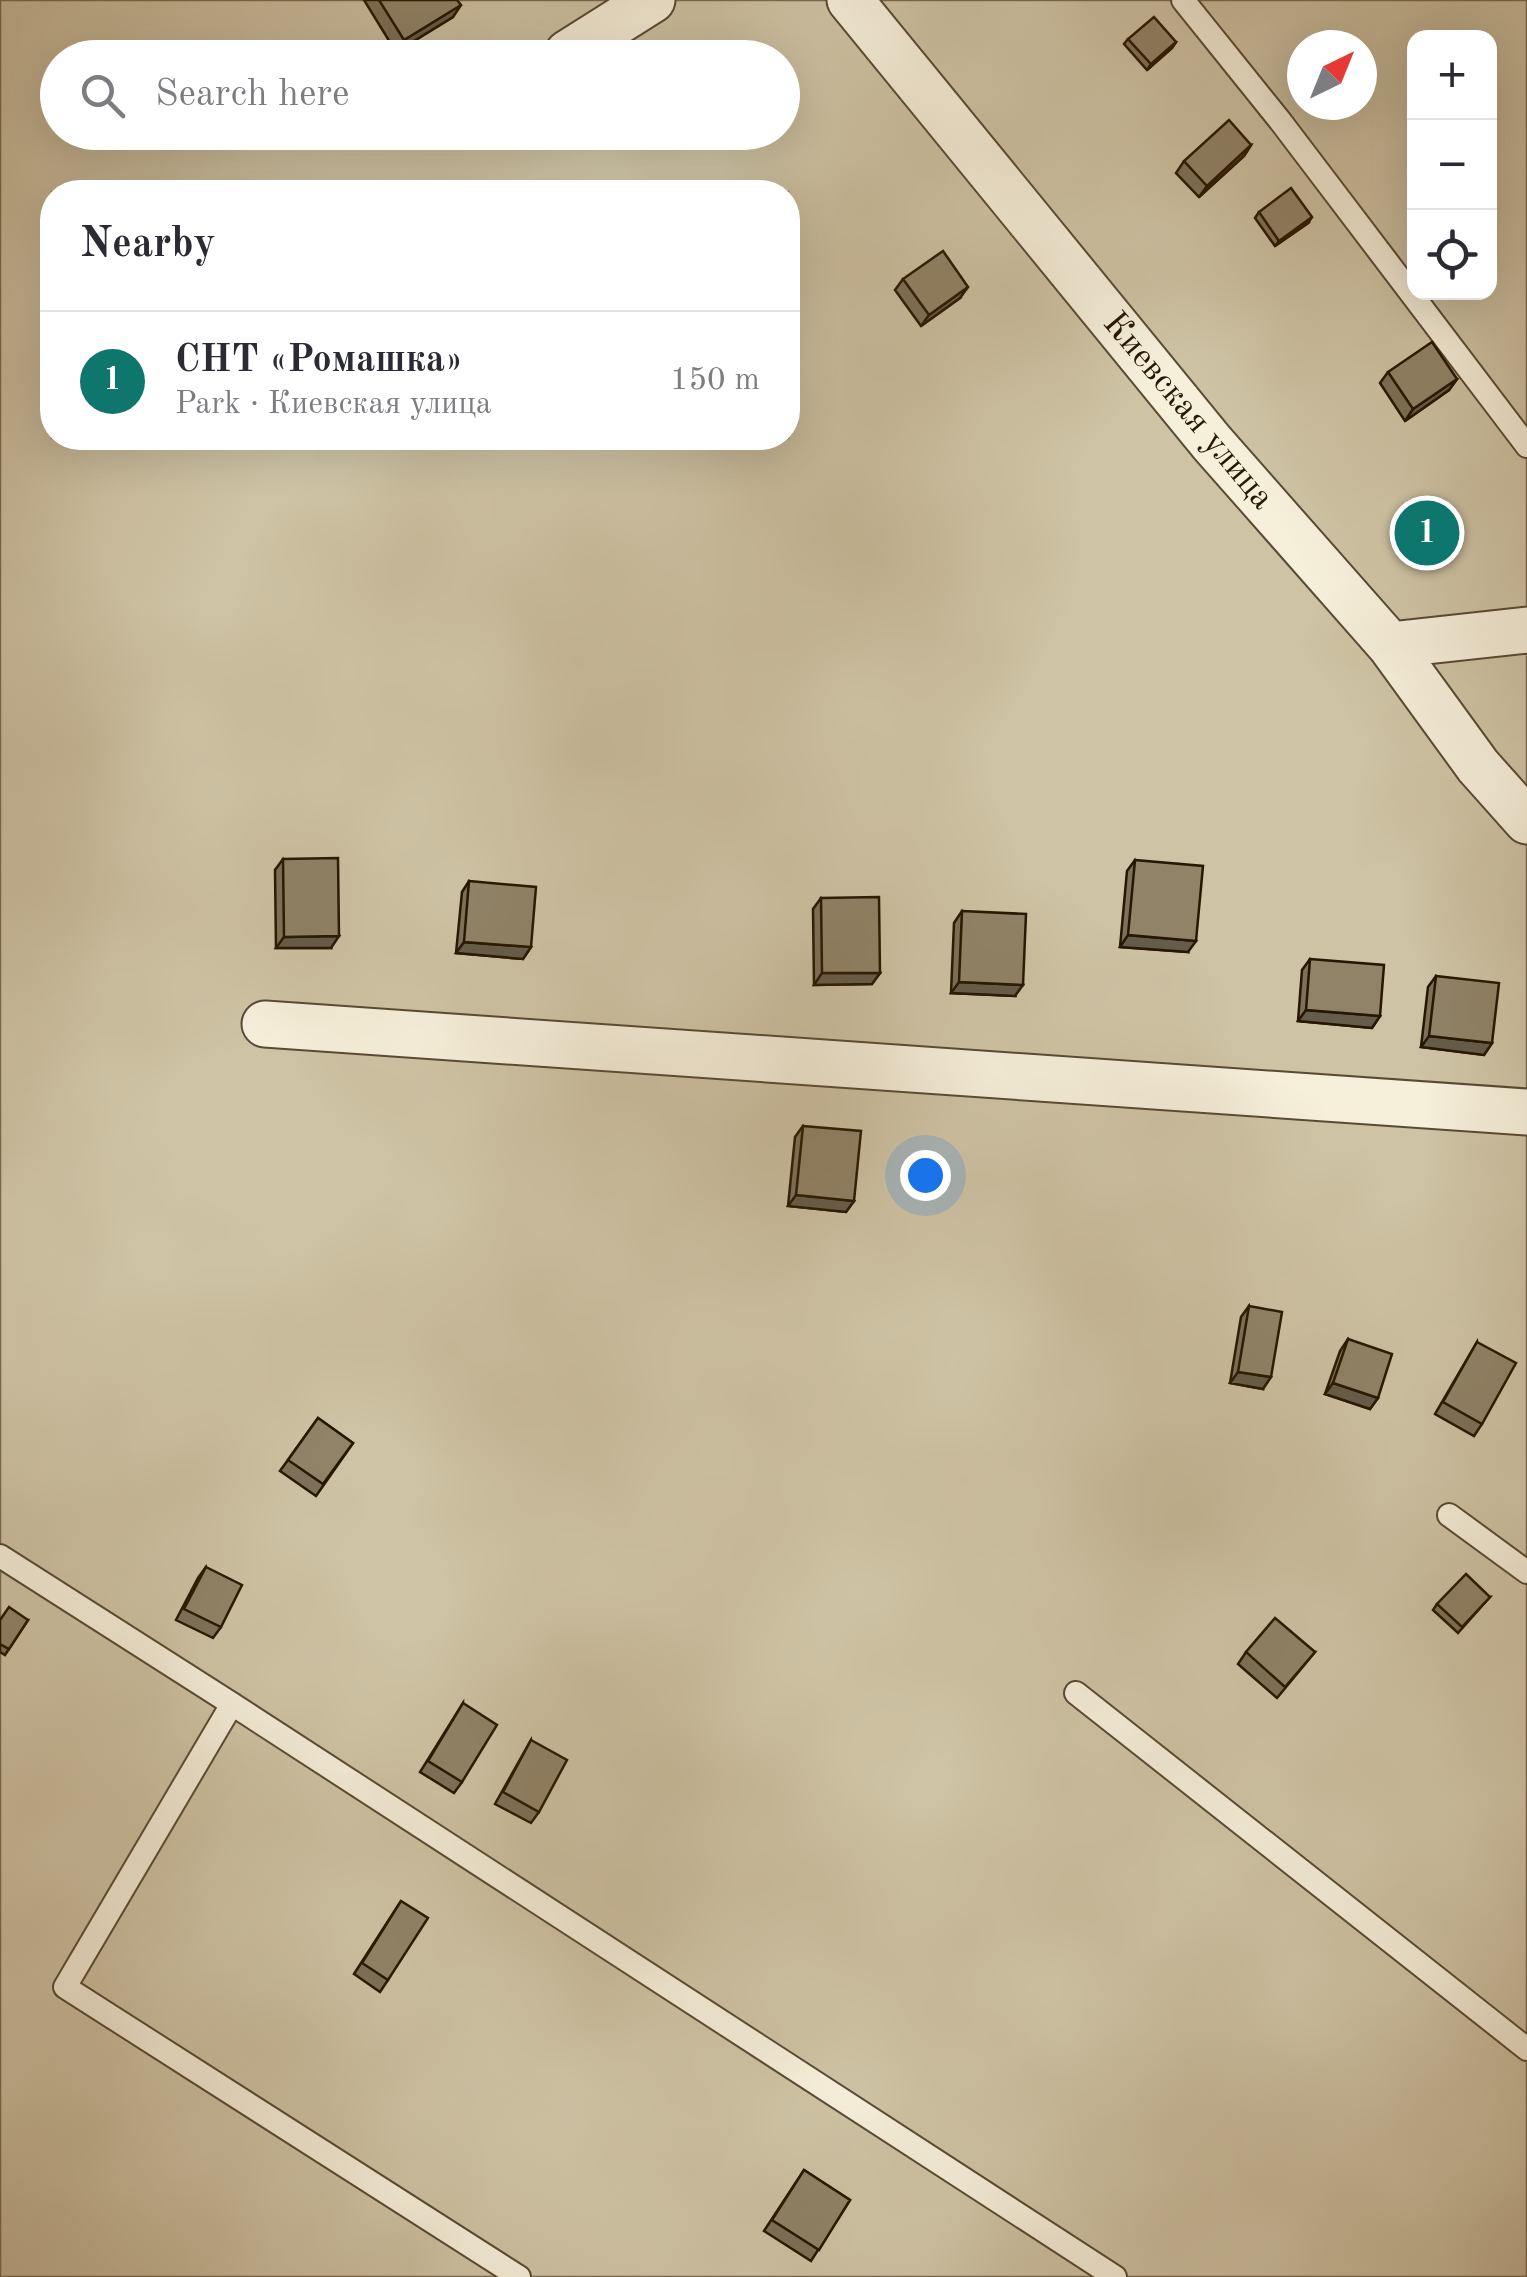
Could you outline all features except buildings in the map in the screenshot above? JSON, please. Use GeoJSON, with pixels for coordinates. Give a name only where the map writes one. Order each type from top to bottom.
{"type":"FeatureCollection","features":[{"type":"Feature","properties":{"kind":"street"},"geometry":{"type":"LineString","coordinates":[[587,40],[652,0]]}},
{"type":"Feature","properties":{"kind":"street","name":"Киевская улица"},"geometry":{"type":"LineString","coordinates":[[850,0],[1212,442],[1390,645],[1478,766],[1527,820]]}},
{"type":"Feature","properties":{"kind":"street"},"geometry":{"type":"LineString","coordinates":[[1390,645],[1527,630]]}},
{"type":"Feature","properties":{"kind":"street"},"geometry":{"type":"LineString","coordinates":[[265,1024],[1527,1112]]}},
{"type":"Feature","properties":{"kind":"lane"},"geometry":{"type":"LineString","coordinates":[[1183,0],[1281,122],[1527,446]]}},
{"type":"Feature","properties":{"kind":"lane"},"geometry":{"type":"LineString","coordinates":[[1449,1515],[1527,1572]]}},
{"type":"Feature","properties":{"kind":"lane"},"geometry":{"type":"LineString","coordinates":[[0,1556],[1115,2277]]}},
{"type":"Feature","properties":{"kind":"lane"},"geometry":{"type":"LineString","coordinates":[[1076,1693],[1527,2048]]}},
{"type":"Feature","properties":{"kind":"lane"},"geometry":{"type":"LineString","coordinates":[[232,1704],[65,1986],[518,2277]]}},
{"type":"Feature","properties":{"kind":"shaded area"},"geometry":{"type":"Polygon","coordinates":[[[0,0],[1527,0],[1527,2277],[0,2277],[0,0]]]}},
{"type":"Feature","properties":{"kind":"place","name":"СНТ «Ромашка»"},"geometry":{"type":"Point","coordinates":[1427,533]}}]}
